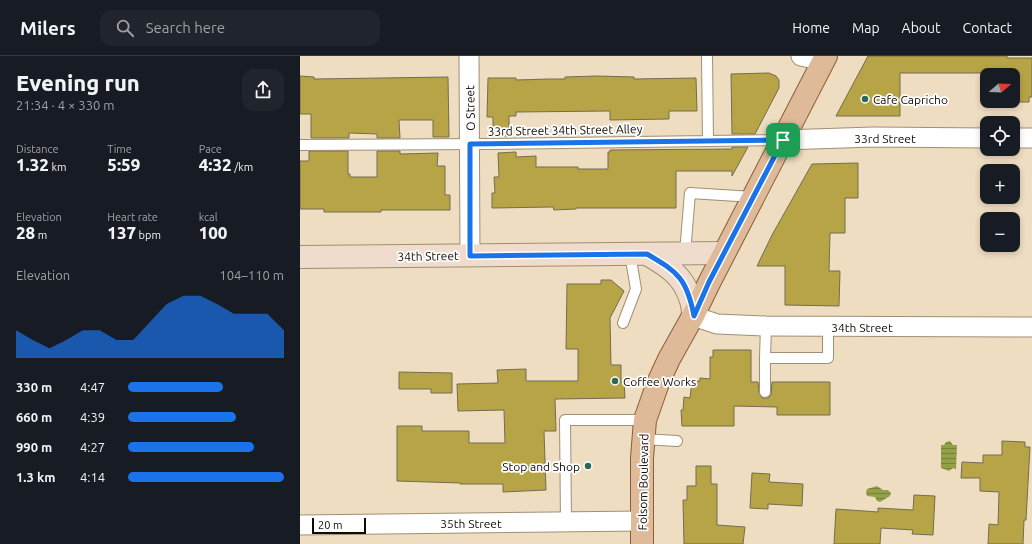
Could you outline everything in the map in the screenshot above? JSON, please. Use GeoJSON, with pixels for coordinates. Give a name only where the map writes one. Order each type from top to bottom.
{"type":"FeatureCollection","features":[{"type":"Feature","properties":{"kind":"main road","name":"Folsom Boulevard"},"geometry":{"type":"LineString","coordinates":[[642,544],[644,429],[658,383],[666,365],[694,316],[724,253],[825,59]]}},
{"type":"Feature","properties":{"kind":"street","name":"O Street"},"geometry":{"type":"LineString","coordinates":[[469,56],[470,256]]}},
{"type":"Feature","properties":{"kind":"street"},"geometry":{"type":"LineString","coordinates":[[800,56],[825,59]]}},
{"type":"Feature","properties":{"kind":"street","name":"33rd Street"},"geometry":{"type":"LineString","coordinates":[[783,140],[873,137],[980,138]]}},
{"type":"Feature","properties":{"kind":"street"},"geometry":{"type":"LineString","coordinates":[[1020,138],[1032,138]]}},
{"type":"Feature","properties":{"kind":"street","name":"34th Street"},"geometry":{"type":"LineString","coordinates":[[300,257],[724,253]]}},
{"type":"Feature","properties":{"kind":"street"},"geometry":{"type":"LineString","coordinates":[[639,254],[671,268],[683,281],[690,298],[694,316]]}},
{"type":"Feature","properties":{"kind":"street","name":"34th Street"},"geometry":{"type":"LineString","coordinates":[[694,316],[717,324],[766,326],[1032,328]]}},
{"type":"Feature","properties":{"kind":"street","name":"35th Street"},"geometry":{"type":"LineString","coordinates":[[300,525],[642,521]]}},
{"type":"Feature","properties":{"kind":"lane"},"geometry":{"type":"LineString","coordinates":[[706,56],[708,141]]}},
{"type":"Feature","properties":{"kind":"lane","name":"33rd Street 34th Street Alley"},"geometry":{"type":"LineString","coordinates":[[300,145],[783,140]]}},
{"type":"Feature","properties":{"kind":"lane"},"geometry":{"type":"LineString","coordinates":[[685,254],[690,194],[754,197]]}},
{"type":"Feature","properties":{"kind":"lane"},"geometry":{"type":"LineString","coordinates":[[623,323],[636,289],[639,254]]}},
{"type":"Feature","properties":{"kind":"lane"},"geometry":{"type":"LineString","coordinates":[[765,392],[766,326]]}},
{"type":"Feature","properties":{"kind":"lane"},"geometry":{"type":"LineString","coordinates":[[766,358],[828,358],[828,326]]}},
{"type":"Feature","properties":{"kind":"lane"},"geometry":{"type":"LineString","coordinates":[[566,522],[565,420],[644,429],[677,440]]}},
{"type":"Feature","properties":{"kind":"shaded area"},"geometry":{"type":"Polygon","coordinates":[[[950,441],[953,445],[957,445],[956,469],[953,468],[949,471],[941,468],[941,445],[944,445],[946,442],[950,441]]]}},
{"type":"Feature","properties":{"kind":"shaded area"},"geometry":{"type":"Polygon","coordinates":[[[877,486],[883,490],[888,490],[891,493],[890,496],[880,502],[877,501],[875,497],[867,496],[867,489],[877,486]]]}},
{"type":"Feature","properties":{"kind":"building"},"geometry":{"type":"Polygon","coordinates":[[[868,56],[1007,56],[1007,58],[1032,58],[1032,97],[1029,97],[1029,102],[1020,102],[1020,68],[980,68],[980,73],[900,73],[900,116],[836,116],[868,56]]]}},
{"type":"Feature","properties":{"kind":"building"},"geometry":{"type":"Polygon","coordinates":[[[769,73],[776,76],[779,80],[779,88],[755,134],[732,134],[731,74],[769,73]]]}},
{"type":"Feature","properties":{"kind":"building"},"geometry":{"type":"Polygon","coordinates":[[[300,76],[314,77],[314,79],[448,77],[449,137],[433,137],[433,120],[399,120],[400,138],[377,138],[377,134],[349,133],[349,138],[311,138],[311,114],[300,114],[300,76]]]}},
{"type":"Feature","properties":{"kind":"building"},"geometry":{"type":"Polygon","coordinates":[[[565,77],[634,77],[634,79],[696,78],[697,111],[669,111],[669,119],[610,120],[610,111],[516,112],[516,116],[509,116],[509,136],[493,136],[493,117],[487,117],[488,78],[516,78],[516,80],[565,79],[565,77]]]}},
{"type":"Feature","properties":{"kind":"building"},"geometry":{"type":"Polygon","coordinates":[[[732,147],[748,147],[732,176],[732,171],[676,171],[676,208],[576,208],[554,210],[553,207],[492,208],[492,193],[495,193],[494,177],[499,177],[498,153],[516,152],[516,157],[536,156],[536,167],[608,169],[608,152],[610,152],[610,150],[732,149],[732,147]]]}},
{"type":"Feature","properties":{"kind":"building"},"geometry":{"type":"Polygon","coordinates":[[[309,151],[348,151],[348,174],[350,174],[350,177],[377,177],[377,151],[400,151],[400,154],[438,153],[437,166],[445,166],[445,195],[450,195],[450,210],[324,212],[324,209],[300,209],[300,161],[309,161],[309,151]]]}},
{"type":"Feature","properties":{"kind":"building"},"geometry":{"type":"Polygon","coordinates":[[[858,163],[858,198],[845,198],[845,233],[830,233],[829,271],[840,271],[839,306],[785,305],[785,266],[757,266],[772,235],[812,164],[858,163]]]}},
{"type":"Feature","properties":{"kind":"building"},"geometry":{"type":"Polygon","coordinates":[[[601,280],[611,280],[624,291],[610,318],[611,365],[621,365],[621,382],[624,382],[625,398],[555,399],[556,431],[544,431],[546,490],[503,492],[503,484],[460,484],[397,481],[397,426],[422,426],[422,431],[469,431],[469,443],[505,443],[504,410],[458,411],[457,384],[498,383],[497,370],[526,369],[526,381],[578,381],[578,349],[566,349],[567,284],[601,284],[601,280]]]}},
{"type":"Feature","properties":{"kind":"building"},"geometry":{"type":"Polygon","coordinates":[[[713,350],[751,350],[751,382],[758,382],[759,392],[762,398],[768,398],[771,395],[772,382],[830,382],[830,415],[777,415],[777,407],[734,406],[734,426],[682,426],[681,410],[683,410],[684,397],[690,398],[692,381],[700,381],[700,378],[710,379],[710,357],[713,357],[713,350]]]}},
{"type":"Feature","properties":{"kind":"building"},"geometry":{"type":"Polygon","coordinates":[[[399,372],[452,373],[452,393],[431,393],[431,389],[399,389],[399,372]]]}},
{"type":"Feature","properties":{"kind":"building"},"geometry":{"type":"Polygon","coordinates":[[[1002,441],[1025,442],[1025,447],[1030,447],[1026,520],[1024,520],[1023,544],[988,544],[989,524],[998,525],[999,492],[980,491],[980,478],[961,478],[962,462],[983,463],[983,455],[1002,455],[1002,441]]]}},
{"type":"Feature","properties":{"kind":"building"},"geometry":{"type":"Polygon","coordinates":[[[696,466],[711,466],[711,484],[717,484],[717,525],[745,527],[743,544],[684,544],[683,500],[687,500],[687,486],[696,486],[696,466]]]}},
{"type":"Feature","properties":{"kind":"building"},"geometry":{"type":"Polygon","coordinates":[[[752,473],[770,474],[769,482],[803,484],[802,506],[768,504],[768,509],[750,508],[752,473]]]}},
{"type":"Feature","properties":{"kind":"building"},"geometry":{"type":"Polygon","coordinates":[[[914,495],[935,496],[933,535],[912,534],[913,530],[881,528],[880,544],[834,544],[836,509],[878,512],[878,508],[913,510],[914,495]]]}},
{"type":"Feature","properties":{"kind":"place","name":"Cafe Capricho"},"geometry":{"type":"Point","coordinates":[865,99]}},
{"type":"Feature","properties":{"kind":"place","name":"Coffee Works"},"geometry":{"type":"Point","coordinates":[615,381]}},
{"type":"Feature","properties":{"kind":"place","name":"Stop and Shop"},"geometry":{"type":"Point","coordinates":[588,466]}},
{"type":"Feature","properties":{"kind":"route"},"geometry":{"type":"LineString","coordinates":[[783,140],[709,282],[694,316],[690,298],[683,281],[671,268],[647,254],[470,256],[470,144],[783,140]]}}]}
